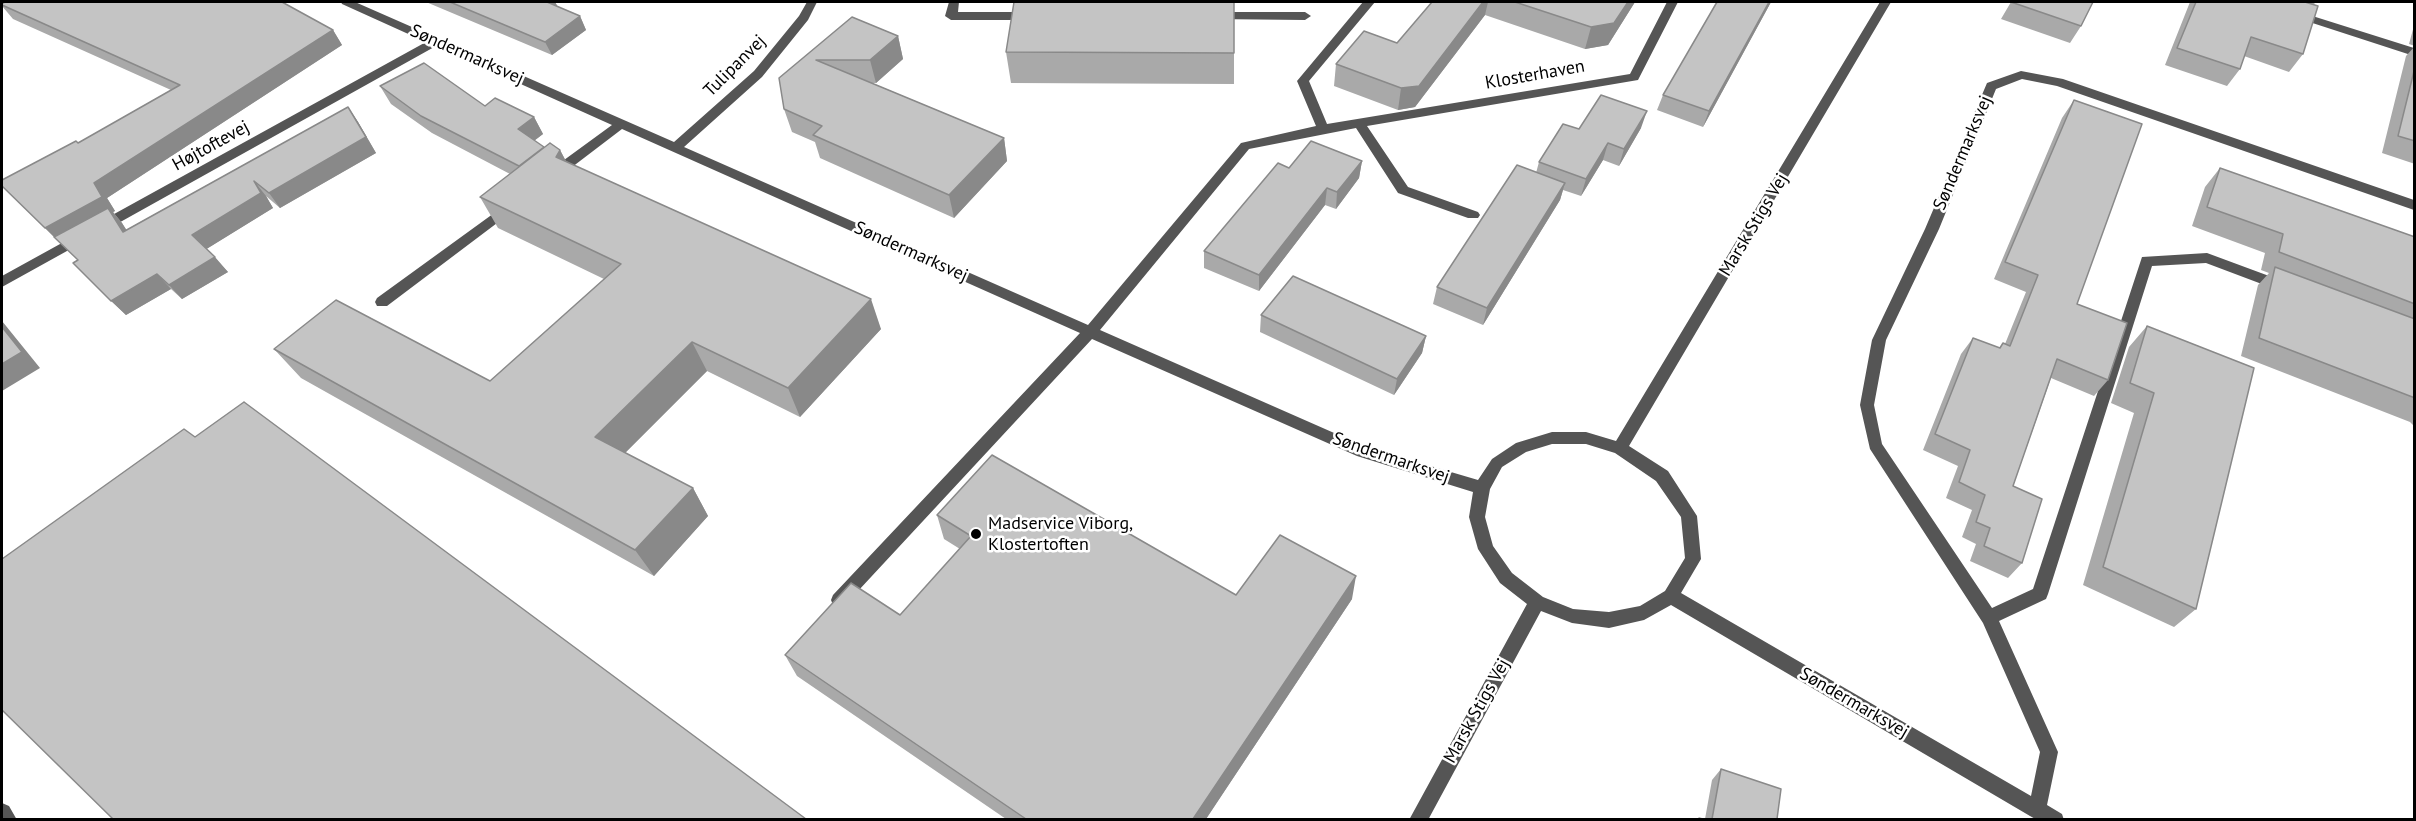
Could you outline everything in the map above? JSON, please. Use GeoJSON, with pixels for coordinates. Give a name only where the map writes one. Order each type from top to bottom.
{"type":"FeatureCollection","features":[{"type":"Feature","properties":{"kind":"street","name":"Søndermarksvej"},"geometry":{"type":"LineString","coordinates":[[346,2],[1362,452],[1482,488]]}},
{"type":"Feature","properties":{"kind":"street","name":"Tulipanvej"},"geometry":{"type":"LineString","coordinates":[[675,148],[758,74],[804,17],[812,2]]}},
{"type":"Feature","properties":{"kind":"street"},"geometry":{"type":"LineString","coordinates":[[954,2],[951,16],[1046,16]]}},
{"type":"Feature","properties":{"kind":"street"},"geometry":{"type":"LineString","coordinates":[[1323,129],[1303,81],[1369,2]]}},
{"type":"Feature","properties":{"kind":"street","name":"Klosterhaven"},"geometry":{"type":"LineString","coordinates":[[826,615],[1090,331],[1245,146],[1323,129],[1634,77],[1673,2]]}},
{"type":"Feature","properties":{"kind":"street","name":"Marsk Stigs Vej"},"geometry":{"type":"LineString","coordinates":[[1620,448],[1886,2]]}},
{"type":"Feature","properties":{"kind":"street"},"geometry":{"type":"LineString","coordinates":[[2258,2],[2415,52]]}},
{"type":"Feature","properties":{"kind":"street"},"geometry":{"type":"LineString","coordinates":[[1199,16],[1305,16]]}},
{"type":"Feature","properties":{"kind":"street","name":"Højtoftevej"},"geometry":{"type":"LineString","coordinates":[[2,282],[437,41]]}},
{"type":"Feature","properties":{"kind":"street","name":"Søndermarksvej"},"geometry":{"type":"LineString","coordinates":[[2037,810],[2049,752],[1989,618],[1875,445],[1868,405],[1879,340],[1932,229],[1991,86],[2021,75],[2059,82],[2415,205]]}},
{"type":"Feature","properties":{"kind":"street"},"geometry":{"type":"LineString","coordinates":[[1359,123],[1402,190],[1473,215]]}},
{"type":"Feature","properties":{"kind":"street"},"geometry":{"type":"LineString","coordinates":[[544,181],[621,124]]}},
{"type":"Feature","properties":{"kind":"street"},"geometry":{"type":"LineString","coordinates":[[382,302],[516,202]]}},
{"type":"Feature","properties":{"kind":"street"},"geometry":{"type":"LineString","coordinates":[[1989,618],[2040,594],[2147,261],[2207,258],[2294,291]]}},
{"type":"Feature","properties":{"kind":"street"},"geometry":{"type":"LineString","coordinates":[[1552,438],[1586,438],[1620,448],[1662,476],[1689,516],[1693,559],[1671,596],[1644,613],[1609,620],[1572,616],[1537,602],[1506,578],[1486,549],[1477,517],[1482,488],[1497,464],[1521,447],[1552,438]]}},
{"type":"Feature","properties":{"kind":"street","name":"Søndermarksvej"},"geometry":{"type":"LineString","coordinates":[[1671,596],[2055,819]]}},
{"type":"Feature","properties":{"kind":"street","name":"Marsk Stigs Vej"},"geometry":{"type":"LineString","coordinates":[[1418,819],[1537,602]]}},
{"type":"Feature","properties":{"kind":"street"},"geometry":{"type":"LineString","coordinates":[[2,812],[8,819]]}},
{"type":"Feature","properties":{"kind":"building"},"geometry":{"type":"Polygon","coordinates":[[[5,2],[282,2],[333,30],[94,183],[102,197],[45,228],[2,186],[2,180],[76,141],[78,143],[180,85],[2,5],[5,2]]]}},
{"type":"Feature","properties":{"kind":"building"},"geometry":{"type":"Polygon","coordinates":[[[450,2],[547,2],[580,16],[545,42],[450,2]]]}},
{"type":"Feature","properties":{"kind":"building"},"geometry":{"type":"Polygon","coordinates":[[[1014,2],[1234,2],[1234,53],[1006,52],[1014,2]]]}},
{"type":"Feature","properties":{"kind":"building"},"geometry":{"type":"Polygon","coordinates":[[[1432,2],[1483,2],[1419,86],[1401,88],[1336,64],[1364,31],[1397,43],[1432,2]]]}},
{"type":"Feature","properties":{"kind":"building"},"geometry":{"type":"Polygon","coordinates":[[[1515,2],[1628,2],[1614,23],[1591,27],[1515,2]]]}},
{"type":"Feature","properties":{"kind":"building"},"geometry":{"type":"Polygon","coordinates":[[[1717,2],[1769,2],[1709,111],[1663,95],[1717,2]]]}},
{"type":"Feature","properties":{"kind":"building"},"geometry":{"type":"Polygon","coordinates":[[[2011,2],[2093,2],[2081,26],[2011,2]]]}},
{"type":"Feature","properties":{"kind":"building"},"geometry":{"type":"Polygon","coordinates":[[[2196,2],[2305,2],[2318,6],[2303,54],[2251,37],[2240,69],[2177,48],[2196,2]]]}},
{"type":"Feature","properties":{"kind":"building"},"geometry":{"type":"Polygon","coordinates":[[[852,17],[898,36],[870,60],[816,60],[1004,138],[949,195],[813,135],[822,126],[784,109],[779,78],[852,17]]]}},
{"type":"Feature","properties":{"kind":"building"},"geometry":{"type":"Polygon","coordinates":[[[424,63],[485,106],[495,98],[534,117],[518,129],[544,147],[519,166],[421,116],[380,86],[424,63]]]}},
{"type":"Feature","properties":{"kind":"building"},"geometry":{"type":"Polygon","coordinates":[[[2415,67],[2415,141],[2398,136],[2415,67]]]}},
{"type":"Feature","properties":{"kind":"building"},"geometry":{"type":"Polygon","coordinates":[[[1601,95],[1647,111],[1624,149],[1608,143],[1586,179],[1539,162],[1563,124],[1579,129],[1601,95]]]}},
{"type":"Feature","properties":{"kind":"building"},"geometry":{"type":"Polygon","coordinates":[[[2074,100],[2142,124],[2077,304],[2127,323],[2108,380],[2057,359],[2013,486],[2042,499],[2022,563],[1984,546],[1990,528],[1976,522],[1985,495],[1959,482],[1970,450],[1935,434],[1973,338],[2000,348],[2003,343],[2010,346],[2038,275],[2005,262],[2074,100]]]}},
{"type":"Feature","properties":{"kind":"building"},"geometry":{"type":"Polygon","coordinates":[[[348,107],[366,137],[269,193],[254,181],[261,193],[192,235],[215,257],[169,285],[157,274],[111,301],[73,263],[78,260],[54,237],[108,208],[123,232],[348,107]]]}},
{"type":"Feature","properties":{"kind":"building"},"geometry":{"type":"Polygon","coordinates":[[[1311,141],[1362,161],[1337,192],[1327,188],[1259,275],[1204,251],[1278,163],[1289,168],[1311,141]]]}},
{"type":"Feature","properties":{"kind":"building"},"geometry":{"type":"Polygon","coordinates":[[[550,143],[560,150],[556,157],[871,299],[788,388],[692,342],[595,437],[693,488],[635,550],[274,349],[336,300],[490,381],[621,264],[480,197],[550,143]]]}},
{"type":"Feature","properties":{"kind":"building"},"geometry":{"type":"Polygon","coordinates":[[[1517,165],[1565,183],[1487,308],[1437,287],[1517,165]]]}},
{"type":"Feature","properties":{"kind":"building"},"geometry":{"type":"Polygon","coordinates":[[[2220,168],[2415,237],[2415,304],[2279,252],[2283,234],[2207,207],[2220,168]]]}},
{"type":"Feature","properties":{"kind":"building"},"geometry":{"type":"Polygon","coordinates":[[[2275,267],[2415,319],[2415,398],[2259,338],[2275,267]]]}},
{"type":"Feature","properties":{"kind":"building"},"geometry":{"type":"Polygon","coordinates":[[[1293,276],[1426,336],[1397,379],[1261,315],[1293,276]]]}},
{"type":"Feature","properties":{"kind":"building"},"geometry":{"type":"Polygon","coordinates":[[[2147,326],[2254,368],[2196,609],[2103,567],[2154,393],[2130,383],[2147,326]]]}},
{"type":"Feature","properties":{"kind":"building"},"geometry":{"type":"Polygon","coordinates":[[[2,327],[22,352],[2,364],[2,327]]]}},
{"type":"Feature","properties":{"kind":"building"},"geometry":{"type":"Polygon","coordinates":[[[244,402],[806,819],[113,819],[2,710],[2,559],[184,429],[195,437],[244,402]]]}},
{"type":"Feature","properties":{"kind":"building"},"geometry":{"type":"Polygon","coordinates":[[[992,455],[1236,595],[1280,535],[1356,576],[1193,819],[1026,819],[785,655],[851,583],[900,615],[971,536],[937,515],[992,455]]]}},
{"type":"Feature","properties":{"kind":"building"},"geometry":{"type":"Polygon","coordinates":[[[1721,769],[1781,789],[1777,819],[1712,819],[1721,769]]]}},
{"type":"Feature","properties":{"kind":"place","name":"Madservice Viborg, Klostertoften"},"geometry":{"type":"Point","coordinates":[976,534]}}]}
